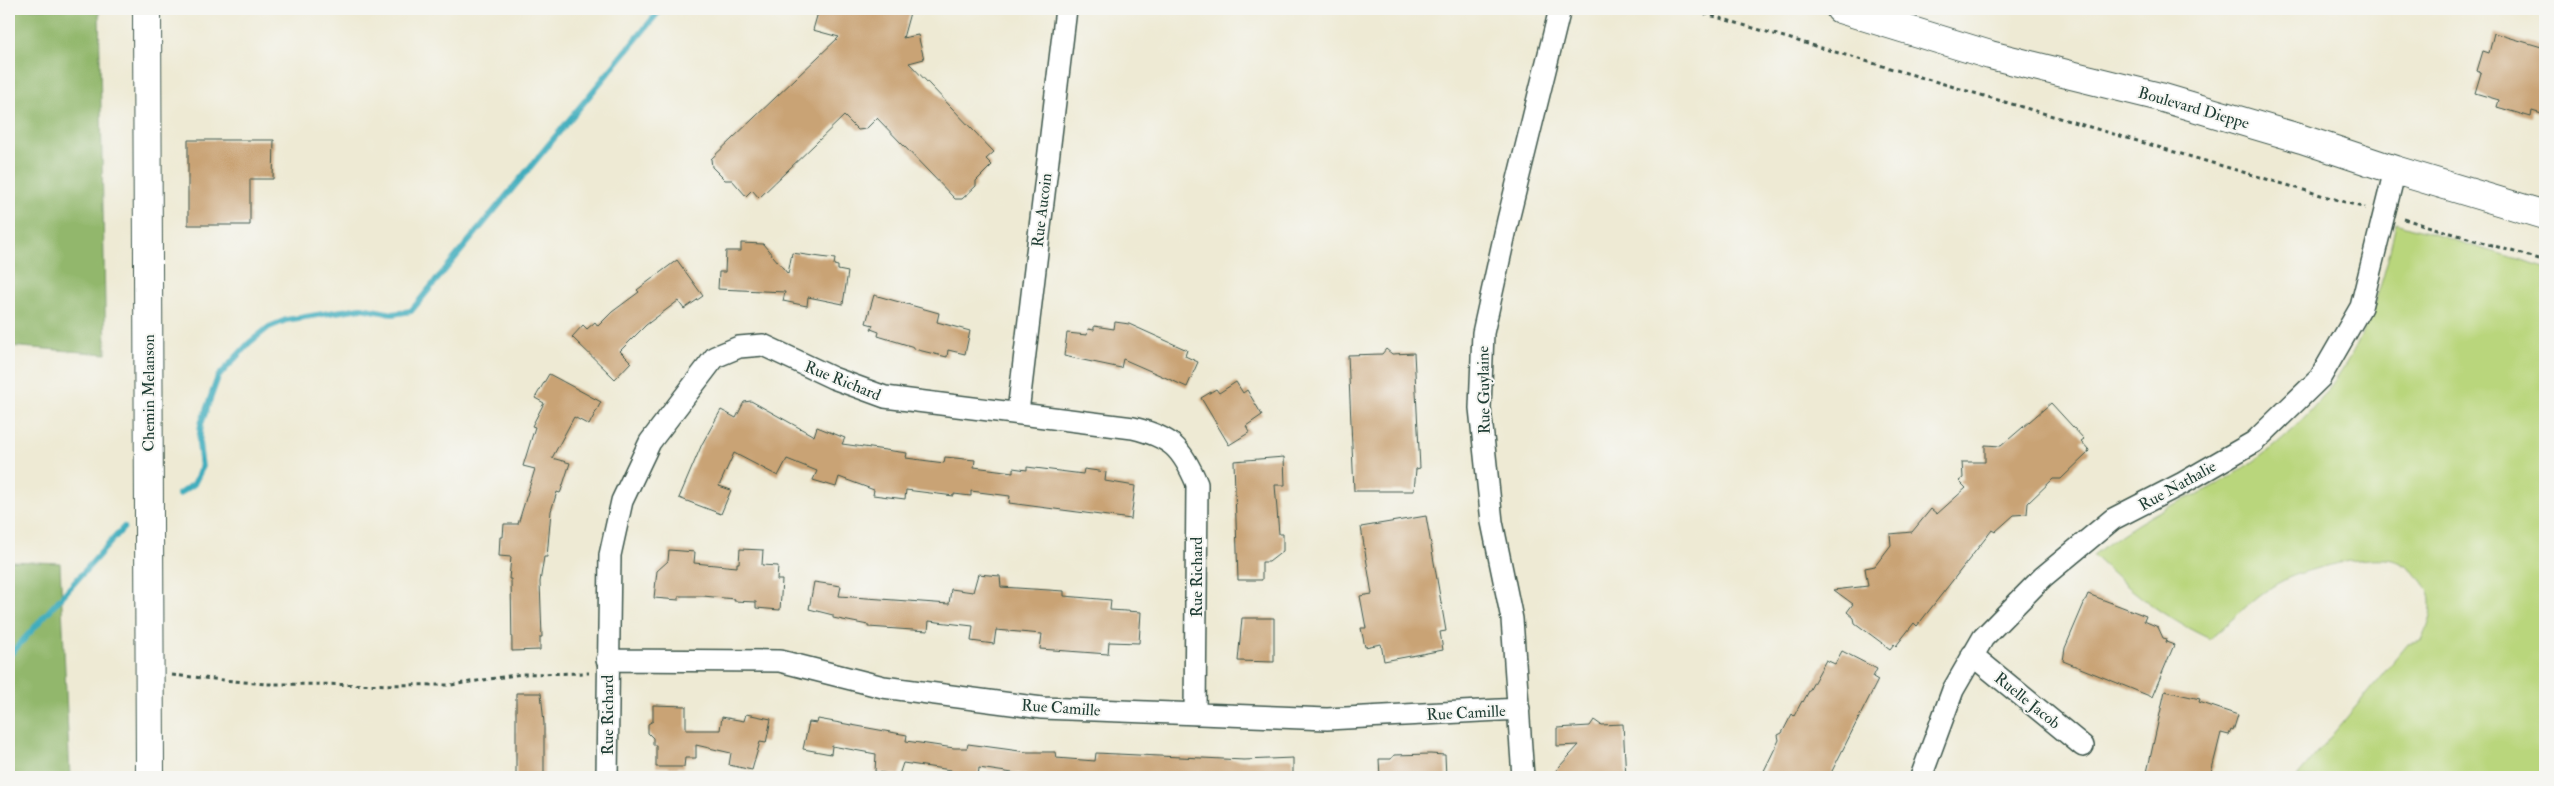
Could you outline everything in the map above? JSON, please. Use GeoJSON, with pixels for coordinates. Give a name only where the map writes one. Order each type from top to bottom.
{"type":"FeatureCollection","features":[{"type":"Feature","properties":{"kind":"street","name":"Chemin Melanson"},"geometry":{"type":"LineString","coordinates":[[147,9],[150,777]]}},
{"type":"Feature","properties":{"kind":"street","name":"Rue Aucoin"},"geometry":{"type":"LineString","coordinates":[[1018,412],[1066,9]]}},
{"type":"Feature","properties":{"kind":"street","name":"Rue Guylaine"},"geometry":{"type":"LineString","coordinates":[[1522,777],[1520,710],[1512,619],[1492,522],[1480,408],[1482,333],[1560,9]]}},
{"type":"Feature","properties":{"kind":"street","name":"Boulevard Dieppe"},"geometry":{"type":"LineString","coordinates":[[1840,9],[1990,55],[2160,97],[2545,215]]}},
{"type":"Feature","properties":{"kind":"street","name":"Rue Nathalie"},"geometry":{"type":"LineString","coordinates":[[1921,777],[1953,690],[1972,655],[1983,638],[2043,577],[2113,519],[2183,483],[2254,442],[2320,378],[2361,307],[2395,170]]}},
{"type":"Feature","properties":{"kind":"street","name":"Rue Richard"},"geometry":{"type":"LineString","coordinates":[[606,777],[610,556],[622,501],[650,442],[715,357],[739,347],[763,345],[833,378],[884,397],[1018,412],[1133,428],[1157,434],[1177,447],[1188,462],[1197,484],[1195,714]]}},
{"type":"Feature","properties":{"kind":"street","name":"Ruelle Jacob"},"geometry":{"type":"LineString","coordinates":[[1972,655],[2083,746]]}},
{"type":"Feature","properties":{"kind":"street","name":"Rue Camille"},"geometry":{"type":"LineString","coordinates":[[607,666],[780,661],[883,687],[1042,708],[1327,719],[1520,710]]}},
{"type":"Feature","properties":{"kind":"path"},"geometry":{"type":"LineString","coordinates":[[1690,9],[2368,208]]}},
{"type":"Feature","properties":{"kind":"path"},"geometry":{"type":"LineString","coordinates":[[2399,218],[2545,261]]}},
{"type":"Feature","properties":{"kind":"path"},"geometry":{"type":"LineString","coordinates":[[149,673],[265,684],[451,685],[522,674],[607,666]]}},
{"type":"Feature","properties":{"kind":"green space"},"geometry":{"type":"Polygon","coordinates":[[[9,9],[99,9],[106,354],[9,346],[9,9]]]}},
{"type":"Feature","properties":{"kind":"green space"},"geometry":{"type":"Polygon","coordinates":[[[2396,223],[2545,267],[2545,777],[2297,777],[2408,644],[2421,641],[2431,611],[2430,594],[2415,573],[2400,563],[2386,559],[2349,561],[2311,570],[2288,578],[2267,590],[2210,639],[2148,602],[2093,555],[2150,517],[2212,487],[2245,467],[2295,427],[2316,404],[2336,379],[2353,352],[2367,323],[2383,276],[2396,223]]]}},
{"type":"Feature","properties":{"kind":"green space"},"geometry":{"type":"Polygon","coordinates":[[[9,561],[60,563],[70,777],[9,777],[9,561]]]}},
{"type":"Feature","properties":{"kind":"building"},"geometry":{"type":"Polygon","coordinates":[[[819,9],[911,9],[903,38],[918,35],[924,59],[909,63],[994,152],[986,159],[992,165],[976,181],[976,186],[962,199],[955,199],[877,118],[866,129],[858,130],[844,116],[759,198],[752,190],[746,196],[732,180],[725,180],[712,167],[711,159],[839,37],[813,30],[819,9]]]}},
{"type":"Feature","properties":{"kind":"building"},"geometry":{"type":"Polygon","coordinates":[[[2494,33],[2545,48],[2545,115],[2532,111],[2531,117],[2497,107],[2499,100],[2475,93],[2481,73],[2477,71],[2483,51],[2489,53],[2494,33]]]}},
{"type":"Feature","properties":{"kind":"building"},"geometry":{"type":"Polygon","coordinates":[[[188,140],[274,140],[273,179],[250,179],[250,225],[188,225],[188,140]]]}},
{"type":"Feature","properties":{"kind":"building"},"geometry":{"type":"Polygon","coordinates":[[[741,243],[763,244],[788,274],[792,253],[835,259],[834,265],[838,266],[838,270],[848,272],[843,304],[808,297],[807,306],[783,301],[785,292],[718,289],[719,272],[725,272],[726,251],[741,251],[741,243]]]}},
{"type":"Feature","properties":{"kind":"building"},"geometry":{"type":"Polygon","coordinates":[[[677,260],[703,296],[684,309],[678,301],[646,325],[620,351],[631,362],[615,379],[572,337],[583,325],[587,329],[595,322],[598,326],[612,312],[639,292],[637,290],[677,260]]]}},
{"type":"Feature","properties":{"kind":"building"},"geometry":{"type":"Polygon","coordinates":[[[874,295],[939,313],[937,322],[970,331],[965,354],[948,350],[947,357],[914,349],[914,347],[878,336],[879,332],[871,329],[873,325],[866,323],[874,295]]]}},
{"type":"Feature","properties":{"kind":"building"},"geometry":{"type":"Polygon","coordinates":[[[1115,322],[1129,324],[1187,350],[1185,356],[1198,362],[1187,387],[1123,359],[1121,368],[1064,356],[1067,333],[1087,335],[1088,329],[1094,330],[1094,326],[1114,329],[1115,322]]]}},
{"type":"Feature","properties":{"kind":"building"},"geometry":{"type":"Polygon","coordinates":[[[1386,349],[1392,354],[1414,353],[1420,468],[1416,469],[1414,491],[1354,491],[1348,355],[1382,354],[1386,349]]]}},
{"type":"Feature","properties":{"kind":"building"},"geometry":{"type":"Polygon","coordinates":[[[549,374],[601,402],[589,425],[574,417],[552,458],[570,463],[561,491],[560,493],[557,492],[551,511],[547,557],[544,557],[540,582],[542,637],[540,637],[540,650],[512,651],[511,579],[509,579],[511,557],[499,556],[500,537],[503,537],[504,524],[518,524],[535,469],[523,466],[535,427],[532,426],[544,403],[535,398],[549,374]]]}},
{"type":"Feature","properties":{"kind":"building"},"geometry":{"type":"Polygon","coordinates":[[[1236,382],[1243,393],[1247,390],[1262,415],[1246,426],[1250,432],[1229,445],[1201,398],[1216,389],[1219,393],[1236,382]]]}},
{"type":"Feature","properties":{"kind":"building"},"geometry":{"type":"Polygon","coordinates":[[[751,401],[814,436],[817,427],[845,438],[842,444],[907,453],[906,458],[944,463],[945,457],[975,460],[974,467],[1013,472],[1013,468],[1027,470],[1027,467],[1083,474],[1084,469],[1106,472],[1105,481],[1135,486],[1131,519],[1009,503],[1010,496],[971,491],[971,496],[954,494],[954,496],[906,490],[905,499],[873,495],[874,490],[839,477],[836,487],[813,480],[817,471],[787,459],[778,476],[734,453],[719,486],[731,490],[721,514],[679,498],[702,444],[721,410],[736,418],[744,402],[751,401]]]}},
{"type":"Feature","properties":{"kind":"building"},"geometry":{"type":"Polygon","coordinates":[[[2051,403],[2084,439],[2081,441],[2089,450],[2088,453],[2061,479],[2053,479],[2028,503],[2027,514],[2014,515],[1995,532],[1992,530],[1917,626],[1914,623],[1896,646],[1894,644],[1890,649],[1855,623],[1854,618],[1847,612],[1853,604],[1834,590],[1868,586],[1865,568],[1875,566],[1891,545],[1890,534],[1912,532],[1931,509],[1937,514],[1966,488],[1959,481],[1963,478],[1962,462],[1985,462],[1985,445],[2001,446],[2051,403]]]}},
{"type":"Feature","properties":{"kind":"building"},"geometry":{"type":"Polygon","coordinates":[[[1284,457],[1285,485],[1275,485],[1279,534],[1283,534],[1283,551],[1269,562],[1262,562],[1262,580],[1238,580],[1234,461],[1284,457]]]}},
{"type":"Feature","properties":{"kind":"building"},"geometry":{"type":"Polygon","coordinates":[[[1426,516],[1446,631],[1440,632],[1443,650],[1384,661],[1381,644],[1365,647],[1361,628],[1366,628],[1360,596],[1372,594],[1361,527],[1426,516]]]}},
{"type":"Feature","properties":{"kind":"building"},"geometry":{"type":"Polygon","coordinates":[[[740,549],[763,550],[762,565],[778,566],[777,580],[782,580],[780,610],[756,608],[756,602],[734,601],[735,599],[703,596],[679,596],[679,600],[654,598],[657,571],[668,561],[669,550],[695,552],[694,563],[737,567],[740,549]]]}},
{"type":"Feature","properties":{"kind":"building"},"geometry":{"type":"Polygon","coordinates":[[[978,574],[1000,576],[1001,587],[1064,591],[1064,596],[1111,600],[1110,610],[1141,612],[1139,643],[1109,642],[1108,654],[1040,649],[1042,634],[996,630],[994,644],[971,641],[973,626],[929,621],[928,631],[868,627],[868,625],[833,618],[833,615],[809,609],[814,582],[841,586],[839,596],[949,604],[951,589],[973,592],[978,574]]]}},
{"type":"Feature","properties":{"kind":"building"},"geometry":{"type":"Polygon","coordinates":[[[2088,594],[2146,616],[2144,621],[2158,627],[2163,638],[2167,639],[2166,642],[2174,645],[2152,697],[2063,661],[2065,648],[2088,594]]]}},
{"type":"Feature","properties":{"kind":"building"},"geometry":{"type":"Polygon","coordinates":[[[1242,618],[1274,618],[1274,662],[1238,661],[1242,618]]]}},
{"type":"Feature","properties":{"kind":"building"},"geometry":{"type":"Polygon","coordinates":[[[1842,651],[1877,669],[1873,677],[1878,680],[1829,777],[1761,777],[1779,740],[1778,735],[1782,733],[1792,714],[1794,716],[1803,702],[1826,660],[1835,664],[1842,651]]]}},
{"type":"Feature","properties":{"kind":"building"},"geometry":{"type":"Polygon","coordinates":[[[2165,691],[2200,699],[2199,702],[2238,715],[2233,731],[2231,730],[2229,735],[2221,733],[2210,777],[2146,777],[2165,691]]]}},
{"type":"Feature","properties":{"kind":"building"},"geometry":{"type":"Polygon","coordinates":[[[516,693],[541,693],[544,723],[544,777],[516,777],[516,693]]]}},
{"type":"Feature","properties":{"kind":"building"},"geometry":{"type":"Polygon","coordinates":[[[653,705],[686,706],[686,730],[720,730],[722,717],[744,721],[746,714],[771,719],[766,743],[760,742],[752,770],[729,765],[731,753],[696,745],[696,758],[685,758],[684,767],[656,767],[656,745],[653,745],[653,738],[648,733],[648,724],[653,721],[653,705]]]}},
{"type":"Feature","properties":{"kind":"building"},"geometry":{"type":"Polygon","coordinates":[[[818,719],[907,735],[906,741],[954,748],[967,748],[968,744],[1027,752],[1055,752],[1056,758],[1095,761],[1096,753],[1244,760],[1293,758],[1293,777],[1026,777],[1026,775],[979,768],[978,777],[952,774],[951,770],[903,763],[899,775],[875,772],[876,754],[832,746],[831,754],[803,749],[809,722],[817,723],[818,719]]]}},
{"type":"Feature","properties":{"kind":"building"},"geometry":{"type":"Polygon","coordinates":[[[1594,720],[1601,725],[1623,724],[1626,777],[1550,777],[1579,745],[1557,746],[1557,728],[1590,726],[1594,720]]]}},
{"type":"Feature","properties":{"kind":"building"},"geometry":{"type":"Polygon","coordinates":[[[1394,755],[1445,755],[1446,777],[1380,777],[1379,759],[1391,759],[1394,755]]]}},
{"type":"Feature","properties":{"kind":"waterway"},"geometry":{"type":"LineString","coordinates":[[179,494],[194,484],[202,468],[199,443],[201,424],[218,377],[249,343],[269,327],[286,320],[361,308],[393,314],[411,311],[661,9]]}},
{"type":"Feature","properties":{"kind":"waterway"},"geometry":{"type":"LineString","coordinates":[[9,656],[124,527]]}}]}
